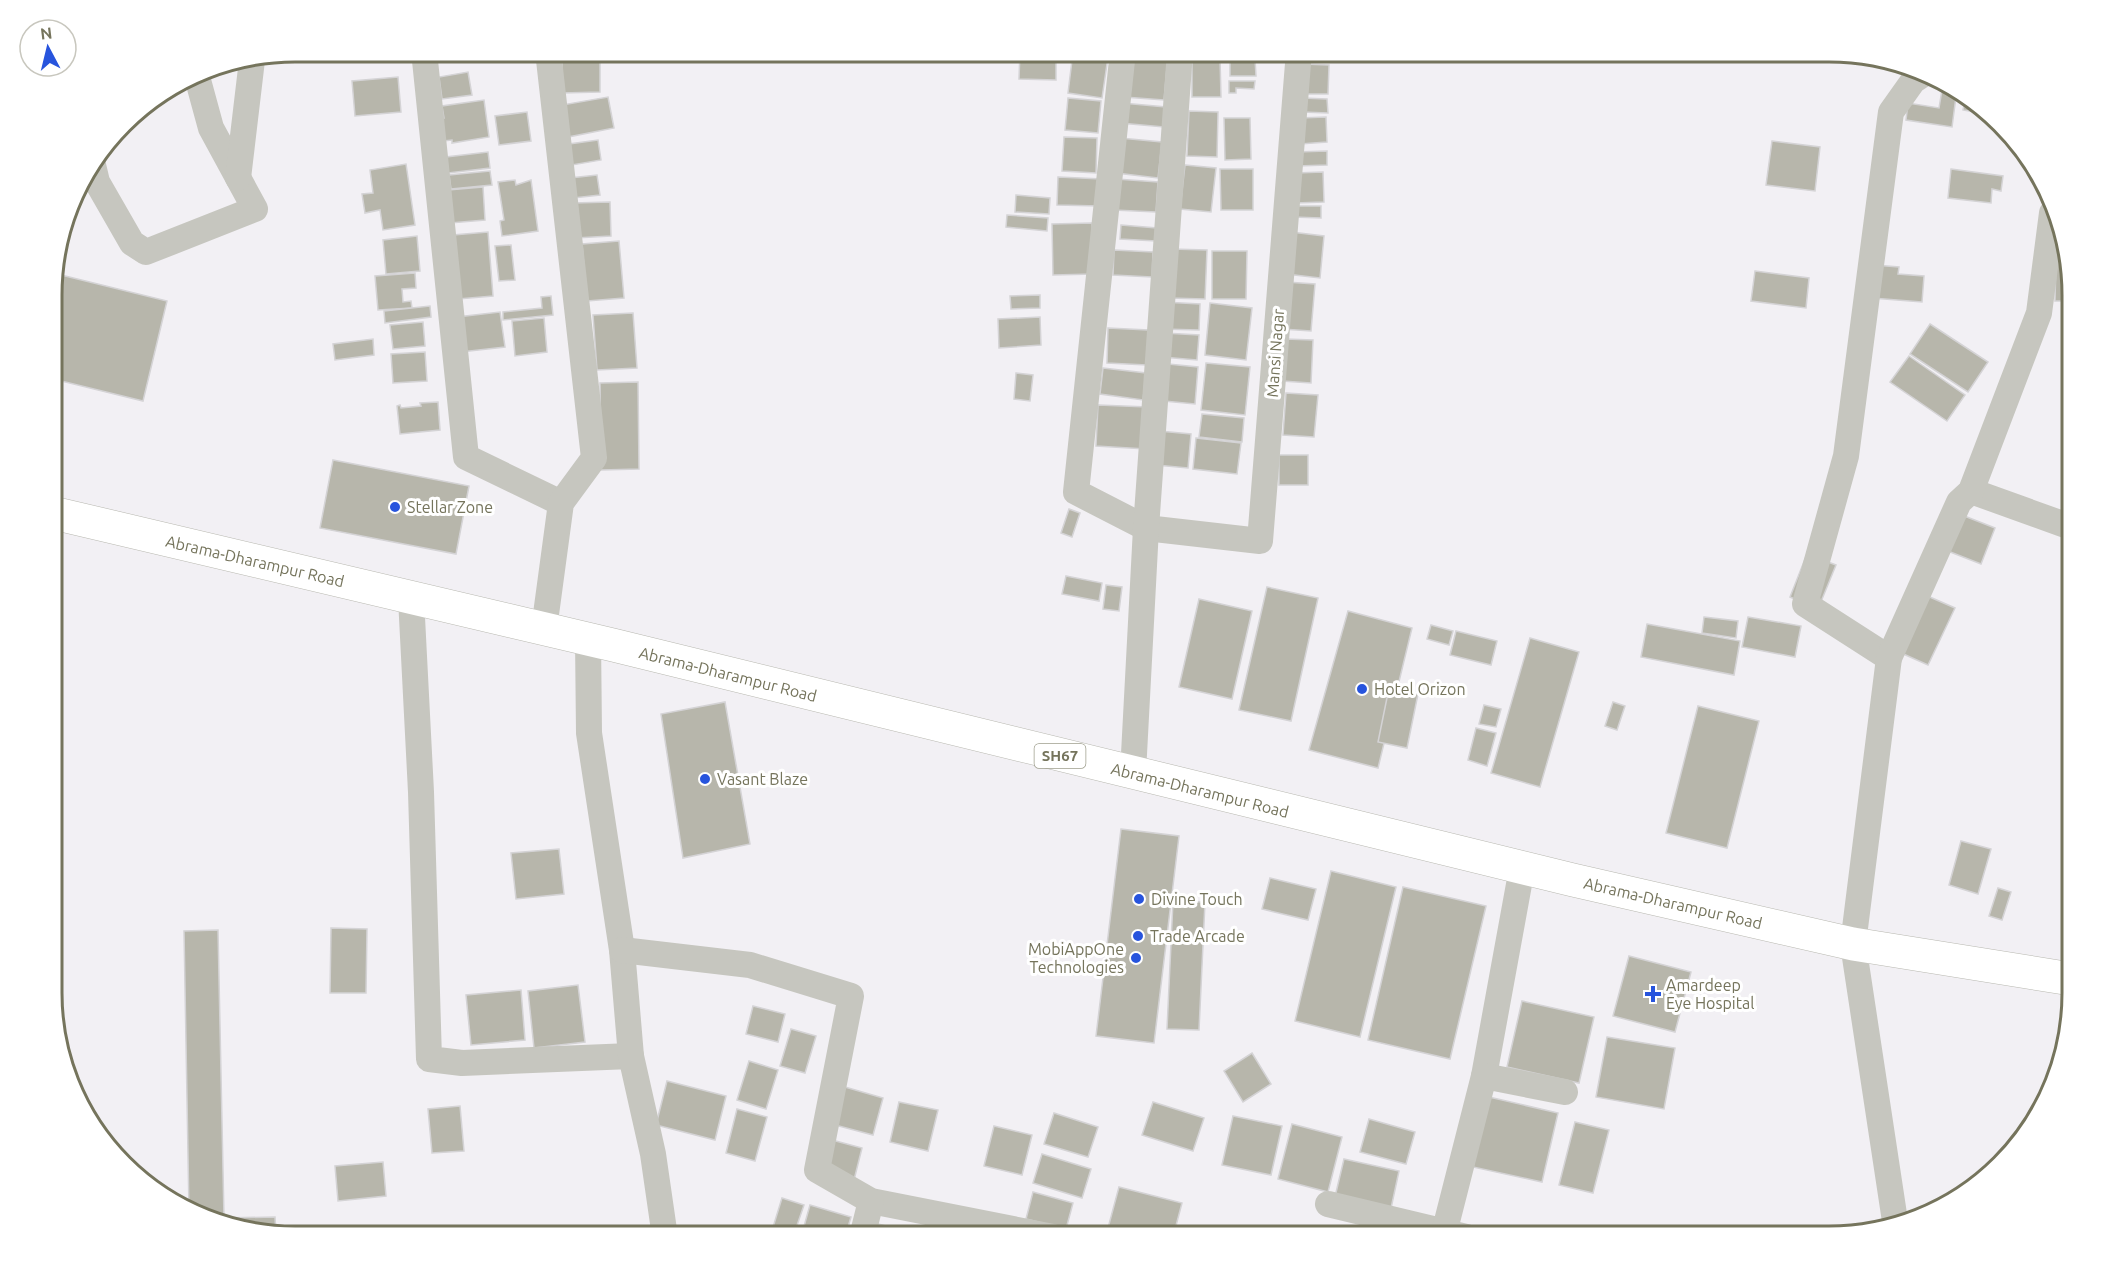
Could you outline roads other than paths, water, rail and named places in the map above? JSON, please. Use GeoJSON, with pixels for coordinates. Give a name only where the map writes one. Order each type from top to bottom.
{"type":"FeatureCollection","features":[{"type":"Feature","properties":{"kind":"main road","name":"Abrama-Dharampur Road"},"geometry":{"type":"LineString","coordinates":[[62,515],[588,639],[1522,868],[1853,944],[2062,977]]}},
{"type":"Feature","properties":{"kind":"street"},"geometry":{"type":"LineString","coordinates":[[425,62],[466,457],[561,503]]}},
{"type":"Feature","properties":{"kind":"street"},"geometry":{"type":"LineString","coordinates":[[544,629],[561,503],[594,459],[549,62]]}},
{"type":"Feature","properties":{"kind":"street","name":"Mansi Nagar"},"geometry":{"type":"LineString","coordinates":[[1122,62],[1076,492],[1146,528],[1260,541],[1298,62]]}},
{"type":"Feature","properties":{"kind":"street"},"geometry":{"type":"LineString","coordinates":[[1133,773],[1146,528],[1179,62]]}},
{"type":"Feature","properties":{"kind":"street"},"geometry":{"type":"LineString","coordinates":[[238,178],[251,66]]}},
{"type":"Feature","properties":{"kind":"street"},"geometry":{"type":"LineString","coordinates":[[1889,658],[1805,604],[1846,456],[1891,112],[1917,79]]}},
{"type":"Feature","properties":{"kind":"street"},"geometry":{"type":"LineString","coordinates":[[91,181],[132,243],[146,252],[255,209],[211,128],[199,82]]}},
{"type":"Feature","properties":{"kind":"street"},"geometry":{"type":"LineString","coordinates":[[1894,1217],[1853,944],[1889,658],[1959,502],[1971,491],[2039,313],[2051,224]]}},
{"type":"Feature","properties":{"kind":"street"},"geometry":{"type":"LineString","coordinates":[[1971,491],[2062,523]]}},
{"type":"Feature","properties":{"kind":"street"},"geometry":{"type":"LineString","coordinates":[[411,598],[421,792],[429,1059],[462,1063],[631,1056]]}},
{"type":"Feature","properties":{"kind":"street"},"geometry":{"type":"LineString","coordinates":[[588,639],[589,733],[622,950],[631,1056],[653,1154],[663,1226]]}},
{"type":"Feature","properties":{"kind":"street"},"geometry":{"type":"LineString","coordinates":[[1453,1226],[1484,1076],[1522,868]]}},
{"type":"Feature","properties":{"kind":"street"},"geometry":{"type":"LineString","coordinates":[[622,950],[750,965],[851,996],[817,1170],[871,1201],[997,1226]]}},
{"type":"Feature","properties":{"kind":"street"},"geometry":{"type":"LineString","coordinates":[[1484,1076],[1565,1092]]}},
{"type":"Feature","properties":{"kind":"street"},"geometry":{"type":"LineString","coordinates":[[864,1226],[871,1201]]}},
{"type":"Feature","properties":{"kind":"street"},"geometry":{"type":"LineString","coordinates":[[1328,1204],[1415,1226]]}},
{"type":"Feature","properties":{"kind":"place","name":"Stellar Zone"},"geometry":{"type":"Point","coordinates":[395,507]}},
{"type":"Feature","properties":{"kind":"place","name":"Hotel Orizon"},"geometry":{"type":"Point","coordinates":[1362,689]}},
{"type":"Feature","properties":{"kind":"place","name":"Vasant Blaze"},"geometry":{"type":"Point","coordinates":[705,779]}},
{"type":"Feature","properties":{"kind":"place","name":"Divine Touch"},"geometry":{"type":"Point","coordinates":[1139,899]}},
{"type":"Feature","properties":{"kind":"place","name":"Trade Arcade"},"geometry":{"type":"Point","coordinates":[1138,936]}},
{"type":"Feature","properties":{"kind":"place","name":"MobiAppOne Technologies"},"geometry":{"type":"Point","coordinates":[1136,958]}},
{"type":"Feature","properties":{"kind":"place","name":"Amardeep Eye Hospital"},"geometry":{"type":"Point","coordinates":[1653,994]}}]}
